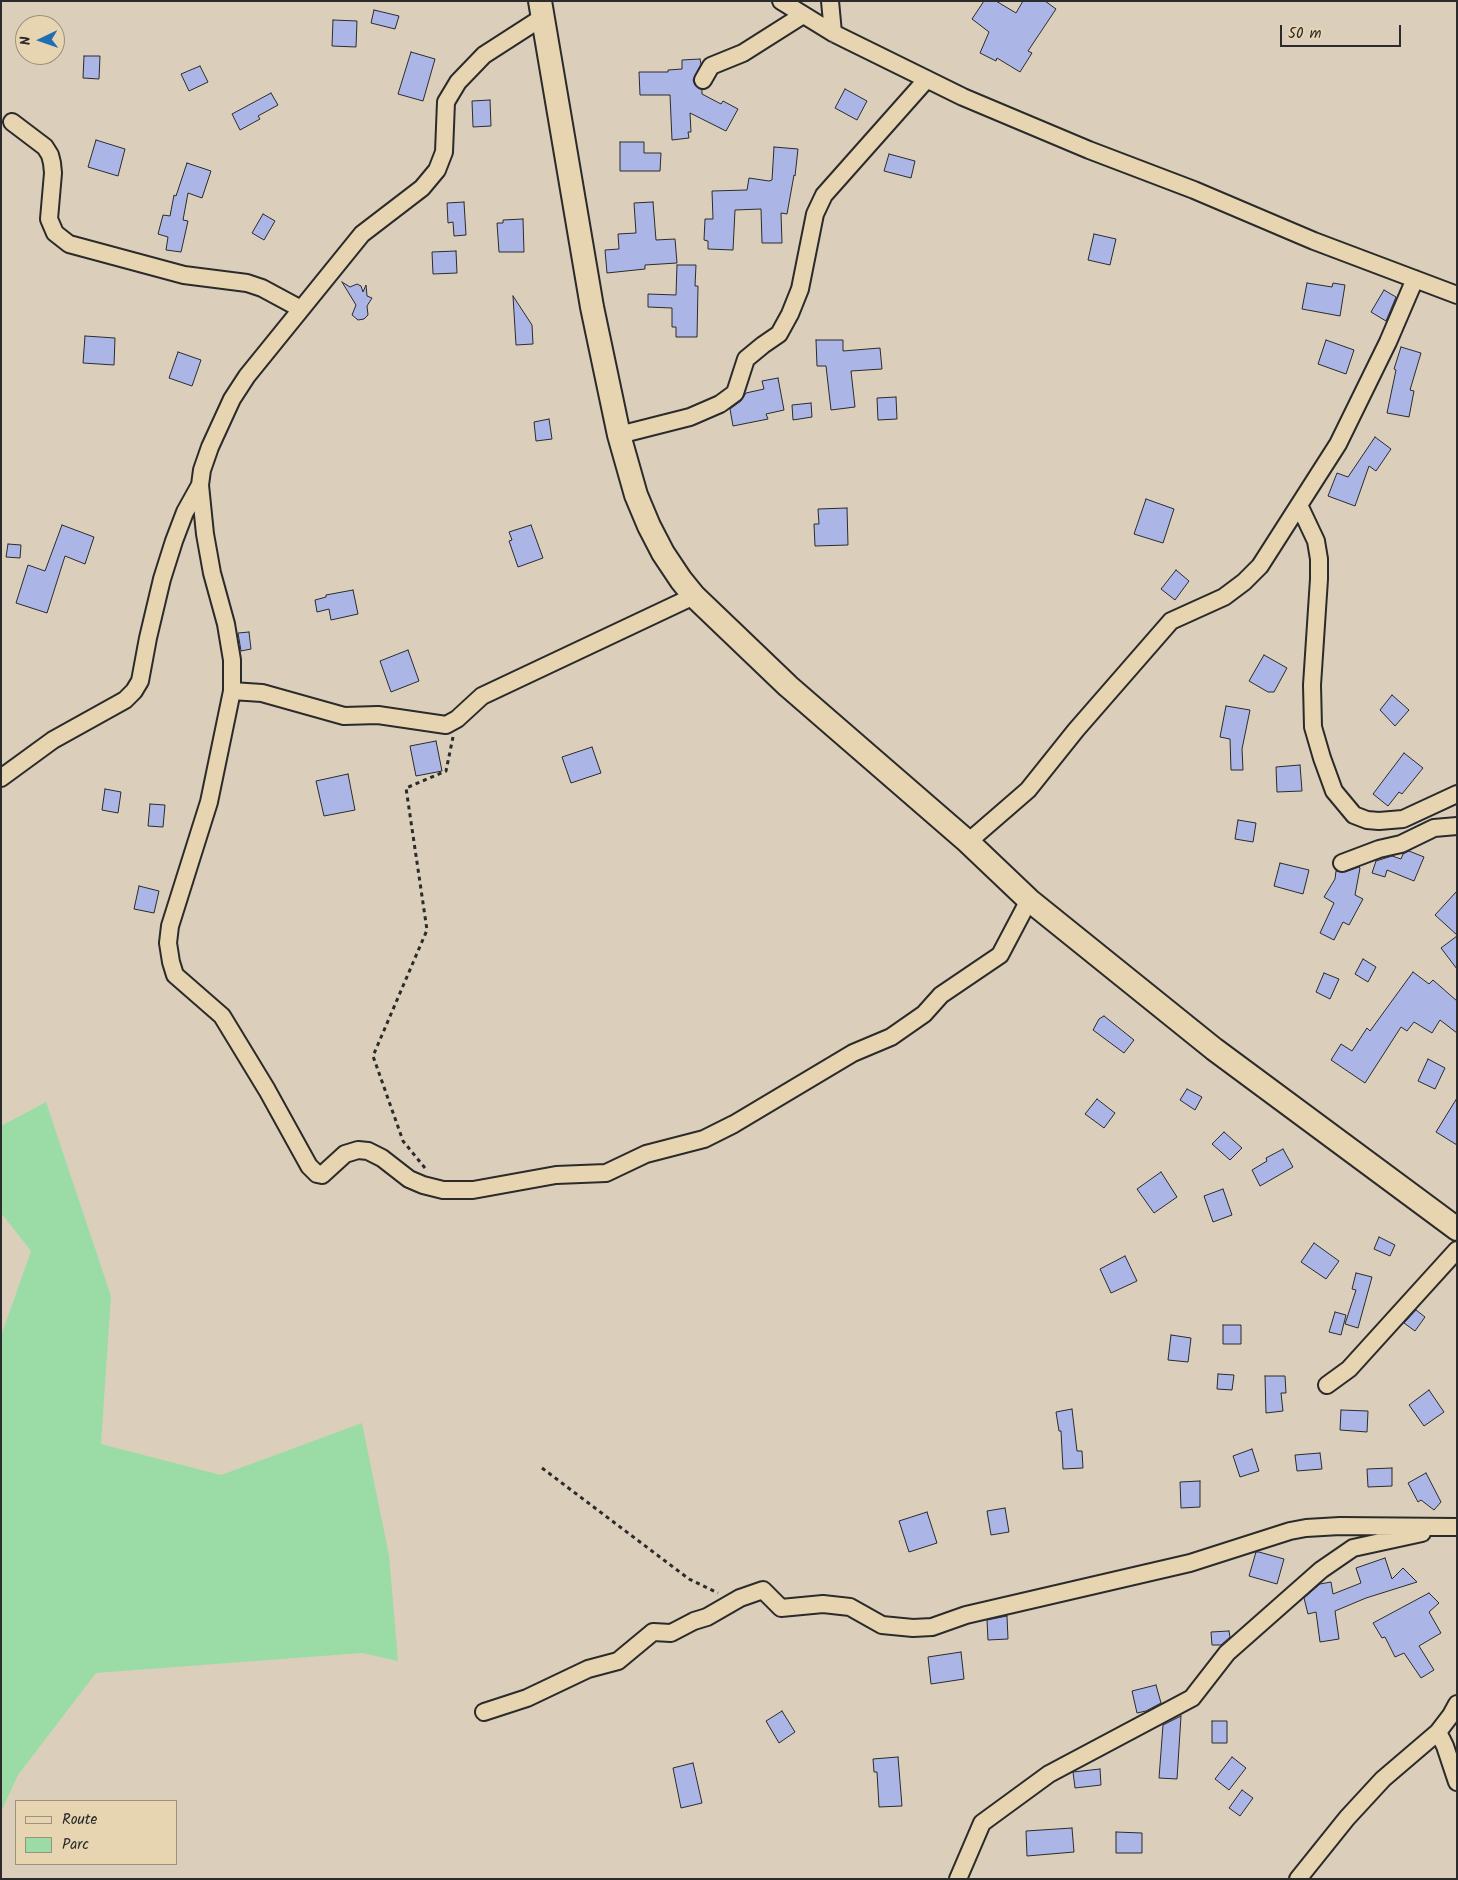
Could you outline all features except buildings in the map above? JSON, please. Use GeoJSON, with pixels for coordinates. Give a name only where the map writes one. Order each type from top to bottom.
{"type":"FeatureCollection","features":[{"type":"Feature","properties":{"kind":"street"},"geometry":{"type":"LineString","coordinates":[[781,1],[832,33],[963,97],[1080,146],[1194,190],[1314,241],[1457,295]]}},
{"type":"Feature","properties":{"kind":"street"},"geometry":{"type":"LineString","coordinates":[[830,1],[832,33]]}},
{"type":"Feature","properties":{"kind":"street"},"geometry":{"type":"LineString","coordinates":[[1029,900],[1000,955],[941,995],[924,1014],[891,1037],[854,1053],[760,1110],[712,1136],[680,1147],[646,1154],[606,1173],[556,1175],[473,1190],[443,1190],[409,1180],[382,1158],[368,1151],[358,1150],[345,1154],[322,1175],[316,1174],[309,1166],[268,1090],[222,1016],[175,974],[168,943],[170,926],[209,802],[232,692],[232,660],[226,624],[208,554],[200,485],[202,470],[210,447],[232,399],[247,376],[362,234],[422,188],[437,170],[444,152],[446,102],[458,82],[484,55],[542,9],[592,307],[620,435],[636,495],[649,526],[663,553],[681,580],[694,596],[788,686],[968,842],[1029,900],[1214,1049],[1457,1229]]}},
{"type":"Feature","properties":{"kind":"street"},"geometry":{"type":"LineString","coordinates":[[703,80],[711,66],[743,53],[803,15]]}},
{"type":"Feature","properties":{"kind":"street"},"geometry":{"type":"LineString","coordinates":[[620,435],[690,417],[720,404],[735,393],[746,359],[779,334],[790,314],[800,289],[815,214],[824,195],[927,79]]}},
{"type":"Feature","properties":{"kind":"street"},"geometry":{"type":"LineString","coordinates":[[12,122],[45,147],[50,155],[53,173],[49,219],[55,233],[69,244],[184,275],[248,283],[262,288],[301,309]]}},
{"type":"Feature","properties":{"kind":"street"},"geometry":{"type":"LineString","coordinates":[[968,842],[1028,790],[1076,730],[1171,621],[1224,597],[1244,582],[1260,566],[1338,444],[1388,342],[1415,279]]}},
{"type":"Feature","properties":{"kind":"street"},"geometry":{"type":"LineString","coordinates":[[1,778],[53,740],[125,700],[134,691],[140,681],[162,579],[174,541],[185,512],[200,485]]}},
{"type":"Feature","properties":{"kind":"street"},"geometry":{"type":"LineString","coordinates":[[1300,505],[1316,541],[1319,559],[1320,579],[1312,685],[1313,727],[1334,791],[1354,815],[1367,820],[1379,821],[1403,819],[1457,794]]}},
{"type":"Feature","properties":{"kind":"street"},"geometry":{"type":"LineString","coordinates":[[232,692],[262,693],[344,716],[378,715],[446,725],[457,719],[482,696],[694,596]]}},
{"type":"Feature","properties":{"kind":"street"},"geometry":{"type":"LineString","coordinates":[[1342,864],[1379,849],[1401,844],[1434,828],[1457,826]]}},
{"type":"Feature","properties":{"kind":"street"},"geometry":{"type":"LineString","coordinates":[[1327,1385],[1349,1369],[1457,1250]]}},
{"type":"Feature","properties":{"kind":"street"},"geometry":{"type":"LineString","coordinates":[[484,1712],[527,1698],[588,1669],[618,1661],[653,1632],[671,1633],[694,1621],[708,1617],[740,1598],[762,1590],[781,1608],[823,1604],[850,1608],[882,1625],[913,1628],[932,1627],[966,1615],[1190,1563],[1290,1531],[1340,1526],[1451,1527]]}},
{"type":"Feature","properties":{"kind":"street"},"geometry":{"type":"LineString","coordinates":[[958,1879],[982,1823],[1049,1774],[1192,1698],[1226,1653],[1321,1570],[1353,1548],[1451,1527]]}},
{"type":"Feature","properties":{"kind":"street"},"geometry":{"type":"LineString","coordinates":[[1298,1879],[1347,1818],[1383,1779],[1438,1732],[1457,1704]]}},
{"type":"Feature","properties":{"kind":"street"},"geometry":{"type":"LineString","coordinates":[[1438,1732],[1445,1746],[1457,1782]]}},
{"type":"Feature","properties":{"kind":"path"},"geometry":{"type":"LineString","coordinates":[[443,1190],[403,1142],[373,1056],[427,930],[406,788],[446,771],[457,719]]}},
{"type":"Feature","properties":{"kind":"path"},"geometry":{"type":"LineString","coordinates":[[542,1468],[689,1580],[725,1596]]}},
{"type":"Feature","properties":{"kind":"green space"},"geometry":{"type":"Polygon","coordinates":[[[46,1102],[111,1296],[101,1444],[221,1475],[362,1423],[389,1555],[398,1661],[362,1653],[96,1673],[18,1775],[1,1812],[1,1336],[31,1251],[1,1213],[1,1126],[46,1102]]]}}]}
